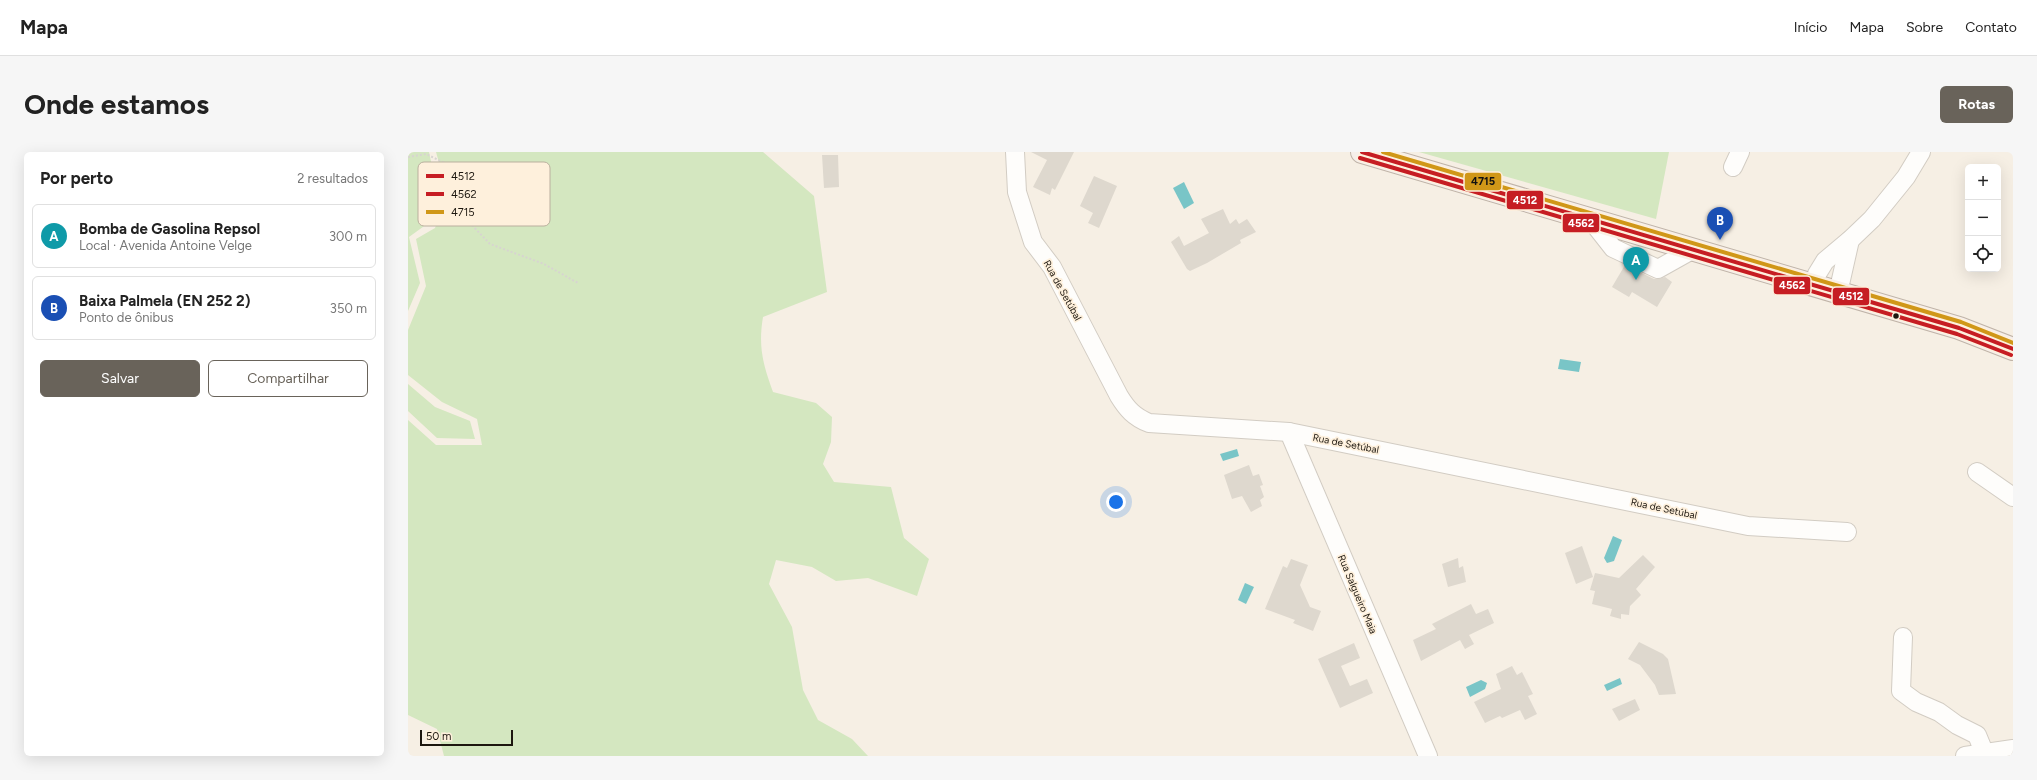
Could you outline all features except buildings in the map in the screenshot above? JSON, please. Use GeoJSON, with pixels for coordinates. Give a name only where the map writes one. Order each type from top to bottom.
{"type":"FeatureCollection","features":[{"type":"Feature","properties":{"kind":"main road"},"geometry":{"type":"LineString","coordinates":[[1362,152],[1959,328],[2013,349]]}},
{"type":"Feature","properties":{"kind":"street","name":"Rua de Setúbal"},"geometry":{"type":"LineString","coordinates":[[1015,152],[1017,192],[1034,242],[1052,267],[1126,407],[1133,415],[1149,423],[1289,432],[1748,526],[1847,532]]}},
{"type":"Feature","properties":{"kind":"street"},"geometry":{"type":"LineString","coordinates":[[1814,286],[1817,274],[1825,261],[1850,240],[1888,201],[1906,177],[1921,152]]}},
{"type":"Feature","properties":{"kind":"street"},"geometry":{"type":"LineString","coordinates":[[1838,293],[1850,240]]}},
{"type":"Feature","properties":{"kind":"street","name":"Rua Salgueiro Maia"},"geometry":{"type":"LineString","coordinates":[[1289,432],[1428,756]]}},
{"type":"Feature","properties":{"kind":"street"},"geometry":{"type":"LineString","coordinates":[[1977,472],[2013,497]]}},
{"type":"Feature","properties":{"kind":"street"},"geometry":{"type":"LineString","coordinates":[[1903,637],[1901,691],[1916,702],[1940,712],[1957,725],[1977,734],[1984,752]]}},
{"type":"Feature","properties":{"kind":"street"},"geometry":{"type":"LineString","coordinates":[[1965,756],[1984,752],[2013,749]]}},
{"type":"Feature","properties":{"kind":"path"},"geometry":{"type":"LineString","coordinates":[[408,158],[426,154],[443,162]]}},
{"type":"Feature","properties":{"kind":"path"},"geometry":{"type":"LineString","coordinates":[[473,226],[490,244],[544,264],[578,283]]}},
{"type":"Feature","properties":{"kind":"green space"},"geometry":{"type":"Polygon","coordinates":[[[408,152],[429,152],[431,162],[418,162],[418,226],[424,226],[409,237],[420,283],[408,311],[408,152]]]}},
{"type":"Feature","properties":{"kind":"green space"},"geometry":{"type":"Polygon","coordinates":[[[436,152],[763,152],[814,196],[827,292],[763,317],[761,337],[762,355],[773,392],[816,403],[832,417],[831,442],[823,464],[834,482],[891,487],[904,538],[929,559],[917,596],[868,578],[836,581],[812,567],[776,560],[769,584],[792,627],[803,690],[818,720],[852,739],[868,756],[444,756],[437,729],[408,715],[408,420],[436,445],[482,445],[477,419],[442,402],[408,375],[408,330],[426,286],[416,239],[435,228],[436,226],[550,226],[550,162],[439,162],[436,152]]]}},
{"type":"Feature","properties":{"kind":"green space"},"geometry":{"type":"Polygon","coordinates":[[[1419,152],[1669,152],[1656,219],[1419,152]]]}},
{"type":"Feature","properties":{"kind":"green space"},"geometry":{"type":"Polygon","coordinates":[[[408,384],[435,407],[470,421],[475,439],[437,438],[408,411],[408,384]]]}},
{"type":"Feature","properties":{"kind":"water"},"geometry":{"type":"Polygon","coordinates":[[[1184,182],[1194,203],[1184,209],[1173,188],[1184,182]]]}},
{"type":"Feature","properties":{"kind":"water"},"geometry":{"type":"Polygon","coordinates":[[[1560,359],[1581,362],[1579,372],[1558,369],[1560,359]]]}},
{"type":"Feature","properties":{"kind":"water"},"geometry":{"type":"Polygon","coordinates":[[[1237,449],[1239,456],[1223,461],[1220,454],[1237,449]]]}},
{"type":"Feature","properties":{"kind":"water"},"geometry":{"type":"Polygon","coordinates":[[[1613,536],[1622,540],[1614,561],[1607,563],[1604,558],[1613,536]]]}},
{"type":"Feature","properties":{"kind":"water"},"geometry":{"type":"Polygon","coordinates":[[[1245,583],[1254,587],[1246,604],[1238,600],[1245,583]]]}},
{"type":"Feature","properties":{"kind":"water"},"geometry":{"type":"Polygon","coordinates":[[[1620,678],[1622,684],[1607,691],[1604,685],[1620,678]]]}},
{"type":"Feature","properties":{"kind":"water"},"geometry":{"type":"Polygon","coordinates":[[[1481,680],[1487,683],[1485,689],[1470,697],[1466,687],[1481,680]]]}},
{"type":"Feature","properties":{"kind":"transit line","name":"4512"},"geometry":{"type":"LineString","coordinates":[[1362,152],[1959,328],[2013,349]]}},
{"type":"Feature","properties":{"kind":"transit line","name":"4715"},"geometry":{"type":"LineString","coordinates":[[1383,152],[1961,322],[2013,343]]}},
{"type":"Feature","properties":{"kind":"transit line","name":"4562"},"geometry":{"type":"LineString","coordinates":[[1360,158],[1957,334],[2011,355]]}},
{"type":"Feature","properties":{"kind":"place","name":"Baixa Palmela (EN 252 2)"},"geometry":{"type":"Point","coordinates":[1720,240]}},
{"type":"Feature","properties":{"kind":"place","name":"Bomba de Gasolina Repsol"},"geometry":{"type":"Point","coordinates":[1636,280]}}]}
